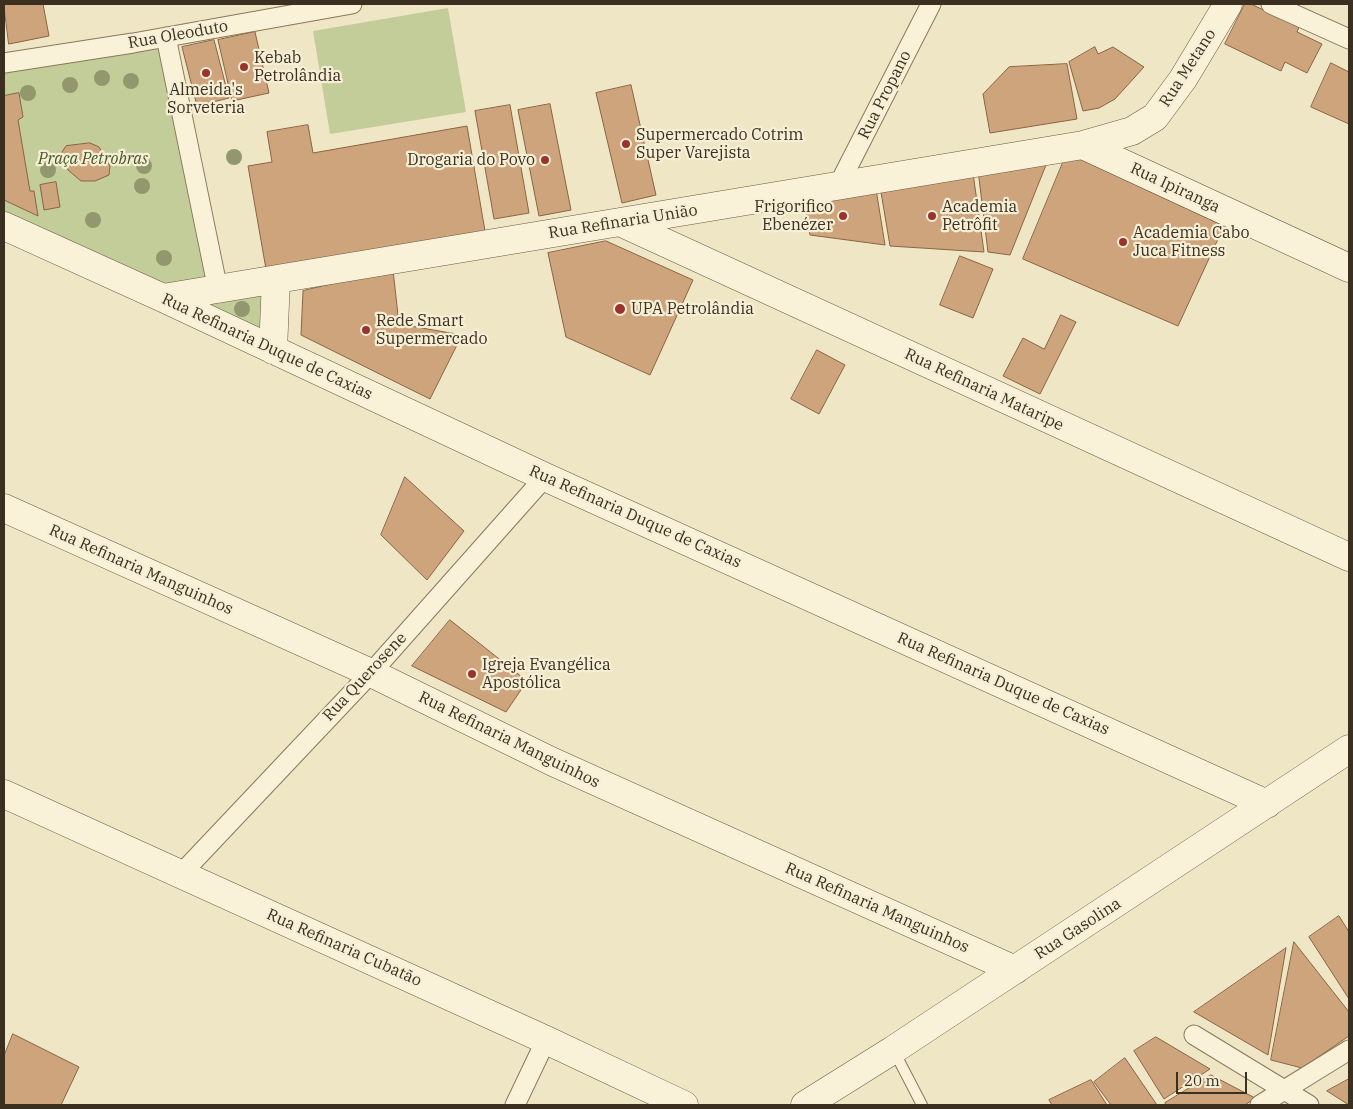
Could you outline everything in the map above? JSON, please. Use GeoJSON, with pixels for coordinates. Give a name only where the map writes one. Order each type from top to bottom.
{"type":"FeatureCollection","features":[{"type":"Feature","properties":{"kind":"street","name":"Rua Oleoduto"},"geometry":{"type":"LineString","coordinates":[[4,64],[352,4]]}},
{"type":"Feature","properties":{"kind":"street","name":"Rua Propano"},"geometry":{"type":"LineString","coordinates":[[838,186],[931,4]]}},
{"type":"Feature","properties":{"kind":"street","name":"Rua Metano"},"geometry":{"type":"LineString","coordinates":[[1083,145],[1132,131],[1156,117],[1183,79],[1228,4]]}},
{"type":"Feature","properties":{"kind":"street"},"geometry":{"type":"LineString","coordinates":[[1270,4],[1349,39]]}},
{"type":"Feature","properties":{"kind":"street"},"geometry":{"type":"LineString","coordinates":[[166,37],[218,290]]}},
{"type":"Feature","properties":{"kind":"street","name":"Rua Refinaria União"},"geometry":{"type":"LineString","coordinates":[[163,298],[1083,145]]}},
{"type":"Feature","properties":{"kind":"street","name":"Rua Ipiranga"},"geometry":{"type":"LineString","coordinates":[[1083,145],[1349,268]]}},
{"type":"Feature","properties":{"kind":"street","name":"Rua Refinaria Mataripe"},"geometry":{"type":"LineString","coordinates":[[620,222],[1349,557]]}},
{"type":"Feature","properties":{"kind":"street","name":"Rua Refinaria Duque de Caxias"},"geometry":{"type":"LineString","coordinates":[[4,226],[163,298],[545,477],[1267,804]]}},
{"type":"Feature","properties":{"kind":"street"},"geometry":{"type":"LineString","coordinates":[[273,350],[276,280]]}},
{"type":"Feature","properties":{"kind":"street","name":"Rua Querosene"},"geometry":{"type":"LineString","coordinates":[[181,874],[371,673],[545,477]]}},
{"type":"Feature","properties":{"kind":"street","name":"Rua Refinaria Manguinhos"},"geometry":{"type":"LineString","coordinates":[[4,508],[371,673],[552,762],[1015,970]]}},
{"type":"Feature","properties":{"kind":"street","name":"Rua Gasolina"},"geometry":{"type":"LineString","coordinates":[[805,1105],[893,1050],[1349,749]]}},
{"type":"Feature","properties":{"kind":"street","name":"Rua Refinaria Cubatão"},"geometry":{"type":"LineString","coordinates":[[4,794],[546,1040],[684,1105]]}},
{"type":"Feature","properties":{"kind":"street"},"geometry":{"type":"LineString","coordinates":[[1194,1035],[1309,1105]]}},
{"type":"Feature","properties":{"kind":"street"},"geometry":{"type":"LineString","coordinates":[[515,1105],[546,1040]]}},
{"type":"Feature","properties":{"kind":"street"},"geometry":{"type":"LineString","coordinates":[[1260,1105],[1349,1050]]}},
{"type":"Feature","properties":{"kind":"lane"},"geometry":{"type":"LineString","coordinates":[[893,1050],[922,1105]]}},
{"type":"Feature","properties":{"kind":"green space"},"geometry":{"type":"Polygon","coordinates":[[[448,8],[466,112],[330,134],[313,31],[448,8]]]}},
{"type":"Feature","properties":{"kind":"green space","name":"Praça Petrobras"},"geometry":{"type":"Polygon","coordinates":[[[163,43],[205,277],[156,287],[4,215],[4,69],[163,43]]]}},
{"type":"Feature","properties":{"kind":"green space"},"geometry":{"type":"Polygon","coordinates":[[[263,293],[260,334],[209,303],[263,293]]]}},
{"type":"Feature","properties":{"kind":"building"},"geometry":{"type":"Polygon","coordinates":[[[4,4],[43,4],[49,36],[9,44],[4,4]]]}},
{"type":"Feature","properties":{"kind":"building"},"geometry":{"type":"Polygon","coordinates":[[[1245,4],[1251,4],[1299,27],[1297,32],[1322,44],[1307,73],[1285,62],[1281,71],[1225,44],[1245,4]]]}},
{"type":"Feature","properties":{"kind":"building","name":"Kebab Petrolândia"},"geometry":{"type":"Polygon","coordinates":[[[255,32],[269,93],[232,101],[218,40],[255,32]]]}},
{"type":"Feature","properties":{"kind":"building","name":"Almeida's Sorveteria"},"geometry":{"type":"Polygon","coordinates":[[[214,40],[229,98],[197,106],[182,47],[214,40]]]}},
{"type":"Feature","properties":{"kind":"building"},"geometry":{"type":"Polygon","coordinates":[[[1095,47],[1098,54],[1113,47],[1144,67],[1115,99],[1099,108],[1083,111],[1069,62],[1095,47]]]}},
{"type":"Feature","properties":{"kind":"building"},"geometry":{"type":"Polygon","coordinates":[[[1331,63],[1349,72],[1349,124],[1311,107],[1331,63]]]}},
{"type":"Feature","properties":{"kind":"building"},"geometry":{"type":"Polygon","coordinates":[[[1067,64],[1077,119],[990,133],[983,94],[1009,67],[1067,64]]]}},
{"type":"Feature","properties":{"kind":"building","name":"Supermercado Cotrim Super Varejista"},"geometry":{"type":"Polygon","coordinates":[[[631,85],[656,195],[622,203],[596,93],[631,85]]]}},
{"type":"Feature","properties":{"kind":"building"},"geometry":{"type":"Polygon","coordinates":[[[19,93],[23,117],[18,120],[30,191],[34,191],[38,216],[4,200],[4,96],[19,93]]]}},
{"type":"Feature","properties":{"kind":"building","name":"Drogaria do Povo"},"geometry":{"type":"Polygon","coordinates":[[[550,104],[571,210],[539,216],[518,110],[550,104]]]}},
{"type":"Feature","properties":{"kind":"building"},"geometry":{"type":"Polygon","coordinates":[[[510,105],[529,213],[494,219],[475,111],[510,105]]]}},
{"type":"Feature","properties":{"kind":"building"},"geometry":{"type":"Polygon","coordinates":[[[308,125],[313,153],[467,126],[485,231],[266,269],[248,166],[272,162],[267,132],[308,125]]]}},
{"type":"Feature","properties":{"kind":"building"},"geometry":{"type":"Polygon","coordinates":[[[90,143],[99,147],[110,166],[109,175],[95,181],[81,181],[68,170],[62,152],[66,146],[90,143]]]}},
{"type":"Feature","properties":{"kind":"building","name":"Academia Cabo Juca Fitness"},"geometry":{"type":"Polygon","coordinates":[[[1067,153],[1224,226],[1178,326],[1023,259],[1067,153]]]}},
{"type":"Feature","properties":{"kind":"building"},"geometry":{"type":"Polygon","coordinates":[[[1048,160],[1010,255],[988,252],[978,170],[1048,160]]]}},
{"type":"Feature","properties":{"kind":"building","name":"Academia Petrôfit"},"geometry":{"type":"Polygon","coordinates":[[[973,173],[984,252],[890,246],[880,186],[973,173]]]}},
{"type":"Feature","properties":{"kind":"building"},"geometry":{"type":"Polygon","coordinates":[[[56,182],[60,207],[44,210],[40,185],[56,182]]]}},
{"type":"Feature","properties":{"kind":"building","name":"Frigorifico Ebenézer"},"geometry":{"type":"Polygon","coordinates":[[[875,183],[885,245],[810,235],[803,196],[875,183]]]}},
{"type":"Feature","properties":{"kind":"building","name":"UPA Petrolândia"},"geometry":{"type":"Polygon","coordinates":[[[606,241],[693,280],[650,375],[566,337],[548,253],[606,241]]]}},
{"type":"Feature","properties":{"kind":"building"},"geometry":{"type":"Polygon","coordinates":[[[960,256],[993,269],[973,318],[940,305],[960,256]]]}},
{"type":"Feature","properties":{"kind":"building","name":"Rede Smart Supermercado"},"geometry":{"type":"Polygon","coordinates":[[[393,270],[399,324],[462,335],[430,399],[301,335],[303,291],[393,270]]]}},
{"type":"Feature","properties":{"kind":"building"},"geometry":{"type":"Polygon","coordinates":[[[1061,315],[1076,322],[1040,394],[1003,376],[1023,338],[1044,349],[1061,315]]]}},
{"type":"Feature","properties":{"kind":"building"},"geometry":{"type":"Polygon","coordinates":[[[817,350],[845,365],[819,414],[791,399],[817,350]]]}},
{"type":"Feature","properties":{"kind":"building"},"geometry":{"type":"Polygon","coordinates":[[[405,477],[464,531],[427,580],[381,535],[405,477]]]}},
{"type":"Feature","properties":{"kind":"building","name":"Igreja Evangélica Apostólica"},"geometry":{"type":"Polygon","coordinates":[[[450,620],[527,681],[506,712],[412,666],[450,620]]]}},
{"type":"Feature","properties":{"kind":"building"},"geometry":{"type":"Polygon","coordinates":[[[1339,916],[1349,932],[1349,999],[1309,937],[1339,916]]]}},
{"type":"Feature","properties":{"kind":"building"},"geometry":{"type":"Polygon","coordinates":[[[1294,942],[1349,1012],[1349,1036],[1302,1068],[1271,1060],[1294,942]]]}},
{"type":"Feature","properties":{"kind":"building"},"geometry":{"type":"Polygon","coordinates":[[[1286,948],[1268,1055],[1194,1012],[1286,948]]]}},
{"type":"Feature","properties":{"kind":"building"},"geometry":{"type":"Polygon","coordinates":[[[13,1034],[79,1067],[61,1105],[4,1105],[4,1056],[13,1034]]]}},
{"type":"Feature","properties":{"kind":"building"},"geometry":{"type":"Polygon","coordinates":[[[1156,1037],[1210,1069],[1164,1099],[1134,1051],[1156,1037]]]}},
{"type":"Feature","properties":{"kind":"building"},"geometry":{"type":"Polygon","coordinates":[[[1125,1058],[1157,1105],[1111,1105],[1094,1082],[1125,1058]]]}},
{"type":"Feature","properties":{"kind":"building"},"geometry":{"type":"Polygon","coordinates":[[[1211,1075],[1255,1098],[1245,1105],[1166,1105],[1165,1103],[1211,1075]]]}},
{"type":"Feature","properties":{"kind":"building"},"geometry":{"type":"Polygon","coordinates":[[[1349,1079],[1349,1105],[1327,1091],[1349,1079]]]}},
{"type":"Feature","properties":{"kind":"building"},"geometry":{"type":"Polygon","coordinates":[[[1091,1080],[1107,1105],[1052,1105],[1049,1100],[1091,1080]]]}},
{"type":"Feature","properties":{"kind":"place","name":"Kebab Petrolândia"},"geometry":{"type":"Point","coordinates":[244,67]}},
{"type":"Feature","properties":{"kind":"place","name":"Almeida's Sorveteria"},"geometry":{"type":"Point","coordinates":[206,73]}},
{"type":"Feature","properties":{"kind":"place","name":"Supermercado Cotrim Super Varejista"},"geometry":{"type":"Point","coordinates":[626,144]}},
{"type":"Feature","properties":{"kind":"place","name":"Drogaria do Povo"},"geometry":{"type":"Point","coordinates":[545,160]}},
{"type":"Feature","properties":{"kind":"place","name":"Frigorifico Ebenézer"},"geometry":{"type":"Point","coordinates":[843,216]}},
{"type":"Feature","properties":{"kind":"place","name":"Academia Petrôfit"},"geometry":{"type":"Point","coordinates":[932,216]}},
{"type":"Feature","properties":{"kind":"place","name":"Academia Cabo Juca Fitness"},"geometry":{"type":"Point","coordinates":[1123,242]}},
{"type":"Feature","properties":{"kind":"place","name":"UPA Petrolândia"},"geometry":{"type":"Point","coordinates":[620,309]}},
{"type":"Feature","properties":{"kind":"place","name":"Rede Smart Supermercado"},"geometry":{"type":"Point","coordinates":[366,330]}},
{"type":"Feature","properties":{"kind":"place","name":"Igreja Evangélica Apostólica"},"geometry":{"type":"Point","coordinates":[472,674]}}]}
